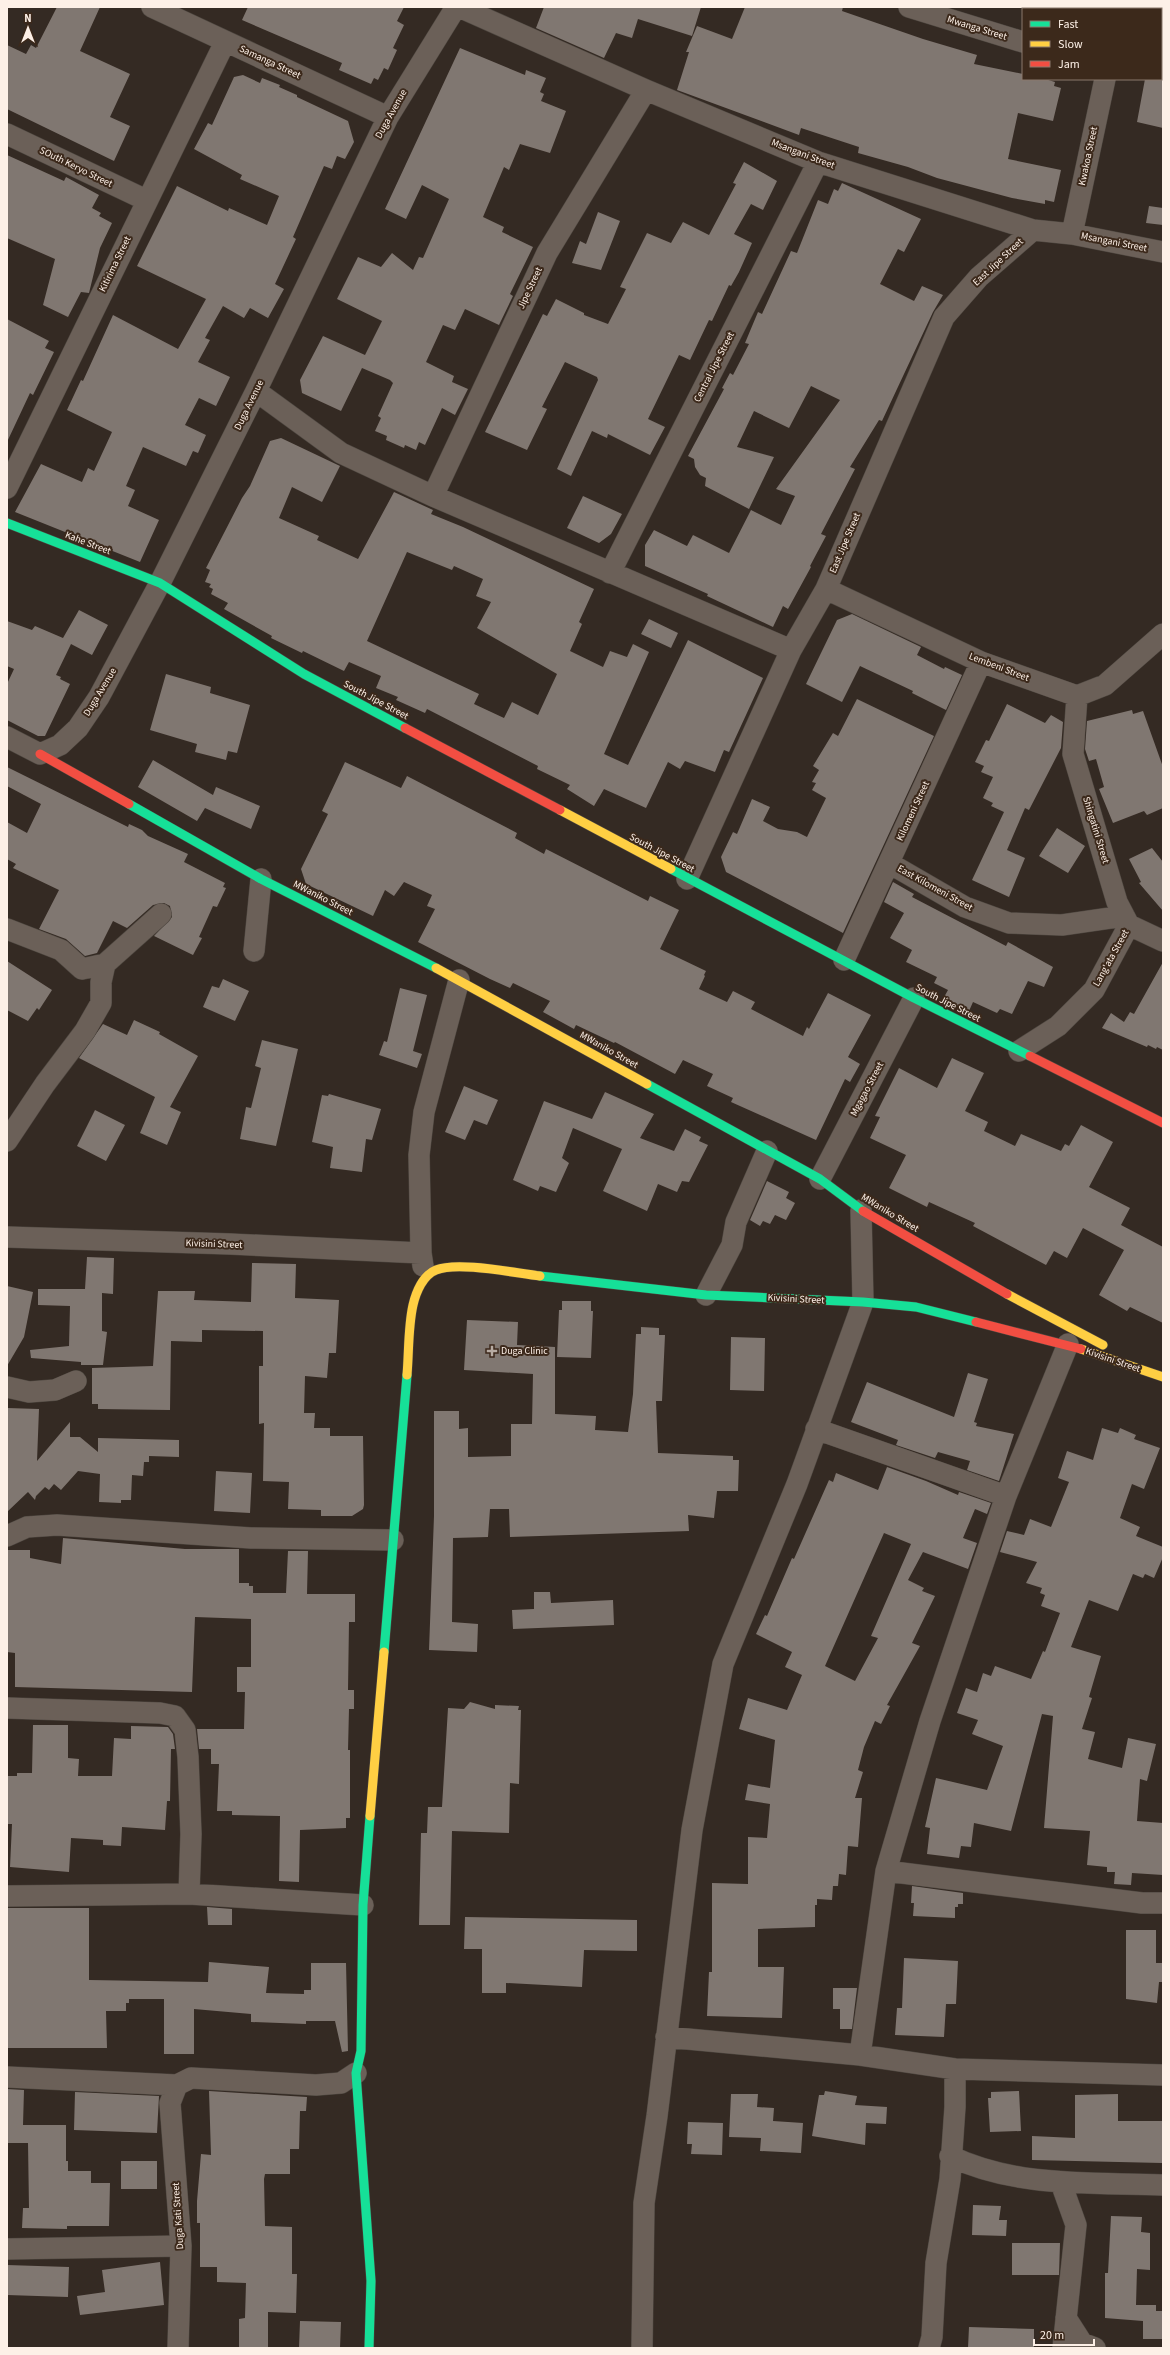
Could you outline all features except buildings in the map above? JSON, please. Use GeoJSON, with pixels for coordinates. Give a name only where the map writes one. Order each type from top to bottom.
{"type":"FeatureCollection","features":[{"type":"Feature","properties":{"kind":"street","name":"Samanga Street"},"geometry":{"type":"LineString","coordinates":[[152,7],[388,116]]}},
{"type":"Feature","properties":{"kind":"street","name":"Duga Avenue"},"geometry":{"type":"LineString","coordinates":[[40,754],[60,745],[78,728],[99,697],[160,583],[256,391],[388,116],[456,7]]}},
{"type":"Feature","properties":{"kind":"street","name":"Msangani Street"},"geometry":{"type":"LineString","coordinates":[[459,7],[646,90],[818,162],[1033,230],[1072,234],[1163,252]]}},
{"type":"Feature","properties":{"kind":"street","name":"Mwanga Street"},"geometry":{"type":"LineString","coordinates":[[909,7],[1022,42]]}},
{"type":"Feature","properties":{"kind":"street","name":"Kitirima Street"},"geometry":{"type":"LineString","coordinates":[[7,488],[146,200],[225,42]]}},
{"type":"Feature","properties":{"kind":"street","name":"Kwakoa Street"},"geometry":{"type":"LineString","coordinates":[[1072,234],[1105,80]]}},
{"type":"Feature","properties":{"kind":"street","name":"Jipe Street"},"geometry":{"type":"LineString","coordinates":[[433,496],[547,252],[646,90]]}},
{"type":"Feature","properties":{"kind":"street","name":"SOuth Keryo Street"},"geometry":{"type":"LineString","coordinates":[[7,134],[146,200]]}},
{"type":"Feature","properties":{"kind":"street","name":"Central Jipe Street"},"geometry":{"type":"LineString","coordinates":[[610,573],[818,162]]}},
{"type":"Feature","properties":{"kind":"street","name":"East Jipe Street"},"geometry":{"type":"LineString","coordinates":[[687,879],[791,650],[826,589],[944,317],[979,277],[1033,230]]}},
{"type":"Feature","properties":{"kind":"street"},"geometry":{"type":"LineString","coordinates":[[256,391],[341,453],[433,496],[791,650]]}},
{"type":"Feature","properties":{"kind":"street","name":"Kahe Street"},"geometry":{"type":"LineString","coordinates":[[7,523],[160,583]]}},
{"type":"Feature","properties":{"kind":"street","name":"South Jipe Street"},"geometry":{"type":"LineString","coordinates":[[160,583],[304,674],[687,879],[914,998],[1163,1123]]}},
{"type":"Feature","properties":{"kind":"street","name":"Lembeni Street"},"geometry":{"type":"LineString","coordinates":[[826,589],[981,662],[1077,696]]}},
{"type":"Feature","properties":{"kind":"street"},"geometry":{"type":"LineString","coordinates":[[1077,696],[1105,685],[1163,634]]}},
{"type":"Feature","properties":{"kind":"street","name":"Kilomeni Street"},"geometry":{"type":"LineString","coordinates":[[844,960],[981,662]]}},
{"type":"Feature","properties":{"kind":"street","name":"Shingatini Street"},"geometry":{"type":"LineString","coordinates":[[1077,696],[1073,754],[1117,902],[1126,920]]}},
{"type":"Feature","properties":{"kind":"street"},"geometry":{"type":"LineString","coordinates":[[7,737],[40,754]]}},
{"type":"Feature","properties":{"kind":"street","name":"MWaniko Street"},"geometry":{"type":"LineString","coordinates":[[40,754],[261,879],[459,980],[820,1179],[861,1210],[1033,1309],[1163,1376]]}},
{"type":"Feature","properties":{"kind":"street","name":"East Kilomeni Street"},"geometry":{"type":"LineString","coordinates":[[889,863],[965,907],[1009,923],[1062,925],[1126,920]]}},
{"type":"Feature","properties":{"kind":"street"},"geometry":{"type":"LineString","coordinates":[[254,951],[261,879]]}},
{"type":"Feature","properties":{"kind":"street"},"geometry":{"type":"LineString","coordinates":[[7,929],[61,950],[82,969],[105,964],[161,914]]}},
{"type":"Feature","properties":{"kind":"street"},"geometry":{"type":"LineString","coordinates":[[1126,920],[1163,941]]}},
{"type":"Feature","properties":{"kind":"street","name":"Lang'ata Street"},"geometry":{"type":"LineString","coordinates":[[1019,1051],[1058,1026],[1094,990],[1126,920]]}},
{"type":"Feature","properties":{"kind":"street"},"geometry":{"type":"LineString","coordinates":[[7,1141],[45,1084],[85,1031],[101,1003],[101,982],[105,964]]}},
{"type":"Feature","properties":{"kind":"street"},"geometry":{"type":"LineString","coordinates":[[369,2348],[371,2281],[356,2072],[361,2050],[363,1905],[413,1305],[419,1284],[425,1278],[421,1253],[419,1155],[424,1112],[459,980]]}},
{"type":"Feature","properties":{"kind":"street","name":"Mgagao Street"},"geometry":{"type":"LineString","coordinates":[[820,1179],[914,998]]}},
{"type":"Feature","properties":{"kind":"street"},"geometry":{"type":"LineString","coordinates":[[706,1295],[732,1245],[736,1222],[767,1151]]}},
{"type":"Feature","properties":{"kind":"street"},"geometry":{"type":"LineString","coordinates":[[642,2348],[644,2203],[657,2116],[692,1830],[723,1664],[798,1484],[816,1429],[863,1302],[861,1210]]}},
{"type":"Feature","properties":{"kind":"street","name":"Kivisini Street"},"geometry":{"type":"LineString","coordinates":[[7,1237],[230,1244],[421,1253]]}},
{"type":"Feature","properties":{"kind":"street","name":"Kivisini Street"},"geometry":{"type":"LineString","coordinates":[[425,1278],[431,1272],[448,1266],[706,1295],[863,1302],[916,1307],[1068,1344],[1163,1376]]}},
{"type":"Feature","properties":{"kind":"street"},"geometry":{"type":"LineString","coordinates":[[860,2055],[886,1870],[930,1721],[1006,1496],[1068,1344]]}},
{"type":"Feature","properties":{"kind":"street"},"geometry":{"type":"LineString","coordinates":[[7,1387],[29,1392],[55,1390],[76,1381]]}},
{"type":"Feature","properties":{"kind":"street"},"geometry":{"type":"LineString","coordinates":[[816,1429],[1006,1496]]}},
{"type":"Feature","properties":{"kind":"street"},"geometry":{"type":"LineString","coordinates":[[7,1536],[27,1528],[57,1525],[251,1538],[393,1540]]}},
{"type":"Feature","properties":{"kind":"street"},"geometry":{"type":"LineString","coordinates":[[7,1708],[160,1714],[175,1716],[185,1730],[188,1758],[191,1834],[189,1894]]}},
{"type":"Feature","properties":{"kind":"street"},"geometry":{"type":"LineString","coordinates":[[886,1870],[1142,1902],[1163,1903]]}},
{"type":"Feature","properties":{"kind":"street"},"geometry":{"type":"LineString","coordinates":[[7,1896],[189,1894],[363,1905]]}},
{"type":"Feature","properties":{"kind":"street"},"geometry":{"type":"LineString","coordinates":[[666,2037],[860,2055],[955,2069],[1163,2075]]}},
{"type":"Feature","properties":{"kind":"street"},"geometry":{"type":"LineString","coordinates":[[929,2348],[932,2337],[936,2263],[950,2179],[950,2156],[955,2107],[955,2069]]}},
{"type":"Feature","properties":{"kind":"street"},"geometry":{"type":"LineString","coordinates":[[7,2077],[177,2085],[191,2078],[316,2085],[341,2083],[356,2072]]}},
{"type":"Feature","properties":{"kind":"street","name":"Duga Kati Street"},"geometry":{"type":"LineString","coordinates":[[177,2085],[170,2103],[181,2246],[178,2348]]}},
{"type":"Feature","properties":{"kind":"street"},"geometry":{"type":"LineString","coordinates":[[950,2156],[970,2165],[1006,2176],[1061,2183],[1163,2185]]}},
{"type":"Feature","properties":{"kind":"street"},"geometry":{"type":"LineString","coordinates":[[1061,2183],[1076,2225],[1063,2348]]}},
{"type":"Feature","properties":{"kind":"street"},"geometry":{"type":"LineString","coordinates":[[7,2249],[181,2246]]}},
{"type":"Feature","properties":{"kind":"street"},"geometry":{"type":"LineString","coordinates":[[1066,2318],[1082,2343],[1095,2348]]}},
{"type":"Feature","properties":{"kind":"traffic: fast"},"geometry":{"type":"LineString","coordinates":[[7,523],[160,583],[304,674],[405,728]]}},
{"type":"Feature","properties":{"kind":"traffic: fast"},"geometry":{"type":"LineString","coordinates":[[129,804],[261,879],[436,968]]}},
{"type":"Feature","properties":{"kind":"traffic: fast"},"geometry":{"type":"LineString","coordinates":[[671,869],[914,998],[1030,1056]]}},
{"type":"Feature","properties":{"kind":"traffic: fast"},"geometry":{"type":"LineString","coordinates":[[647,1084],[820,1179],[863,1211]]}},
{"type":"Feature","properties":{"kind":"traffic: fast"},"geometry":{"type":"LineString","coordinates":[[540,1276],[706,1295],[863,1302],[916,1307],[976,1322]]}},
{"type":"Feature","properties":{"kind":"traffic: fast"},"geometry":{"type":"LineString","coordinates":[[384,1652],[407,1375]]}},
{"type":"Feature","properties":{"kind":"traffic: fast"},"geometry":{"type":"LineString","coordinates":[[369,2348],[371,2281],[356,2073],[361,2051],[363,1905],[370,1816]]}},
{"type":"Feature","properties":{"kind":"traffic: slow"},"geometry":{"type":"LineString","coordinates":[[560,810],[671,869]]}},
{"type":"Feature","properties":{"kind":"traffic: slow"},"geometry":{"type":"LineString","coordinates":[[436,968],[647,1084]]}},
{"type":"Feature","properties":{"kind":"traffic: slow"},"geometry":{"type":"LineString","coordinates":[[407,1375],[411,1313],[421,1284],[431,1272],[446,1268],[472,1267],[540,1276]]}},
{"type":"Feature","properties":{"kind":"traffic: slow"},"geometry":{"type":"LineString","coordinates":[[1007,1294],[1103,1345]]}},
{"type":"Feature","properties":{"kind":"traffic: slow"},"geometry":{"type":"LineString","coordinates":[[1081,1349],[1163,1377]]}},
{"type":"Feature","properties":{"kind":"traffic: slow"},"geometry":{"type":"LineString","coordinates":[[370,1816],[384,1652]]}},
{"type":"Feature","properties":{"kind":"traffic: jam"},"geometry":{"type":"LineString","coordinates":[[405,728],[560,810]]}},
{"type":"Feature","properties":{"kind":"traffic: jam"},"geometry":{"type":"LineString","coordinates":[[40,754],[129,804]]}},
{"type":"Feature","properties":{"kind":"traffic: jam"},"geometry":{"type":"LineString","coordinates":[[1030,1056],[1163,1123]]}},
{"type":"Feature","properties":{"kind":"traffic: jam"},"geometry":{"type":"LineString","coordinates":[[863,1211],[1007,1294]]}},
{"type":"Feature","properties":{"kind":"traffic: jam"},"geometry":{"type":"LineString","coordinates":[[976,1322],[1081,1349]]}},
{"type":"Feature","properties":{"kind":"place","name":"Duga Clinic"},"geometry":{"type":"Point","coordinates":[492,1351]}}]}
